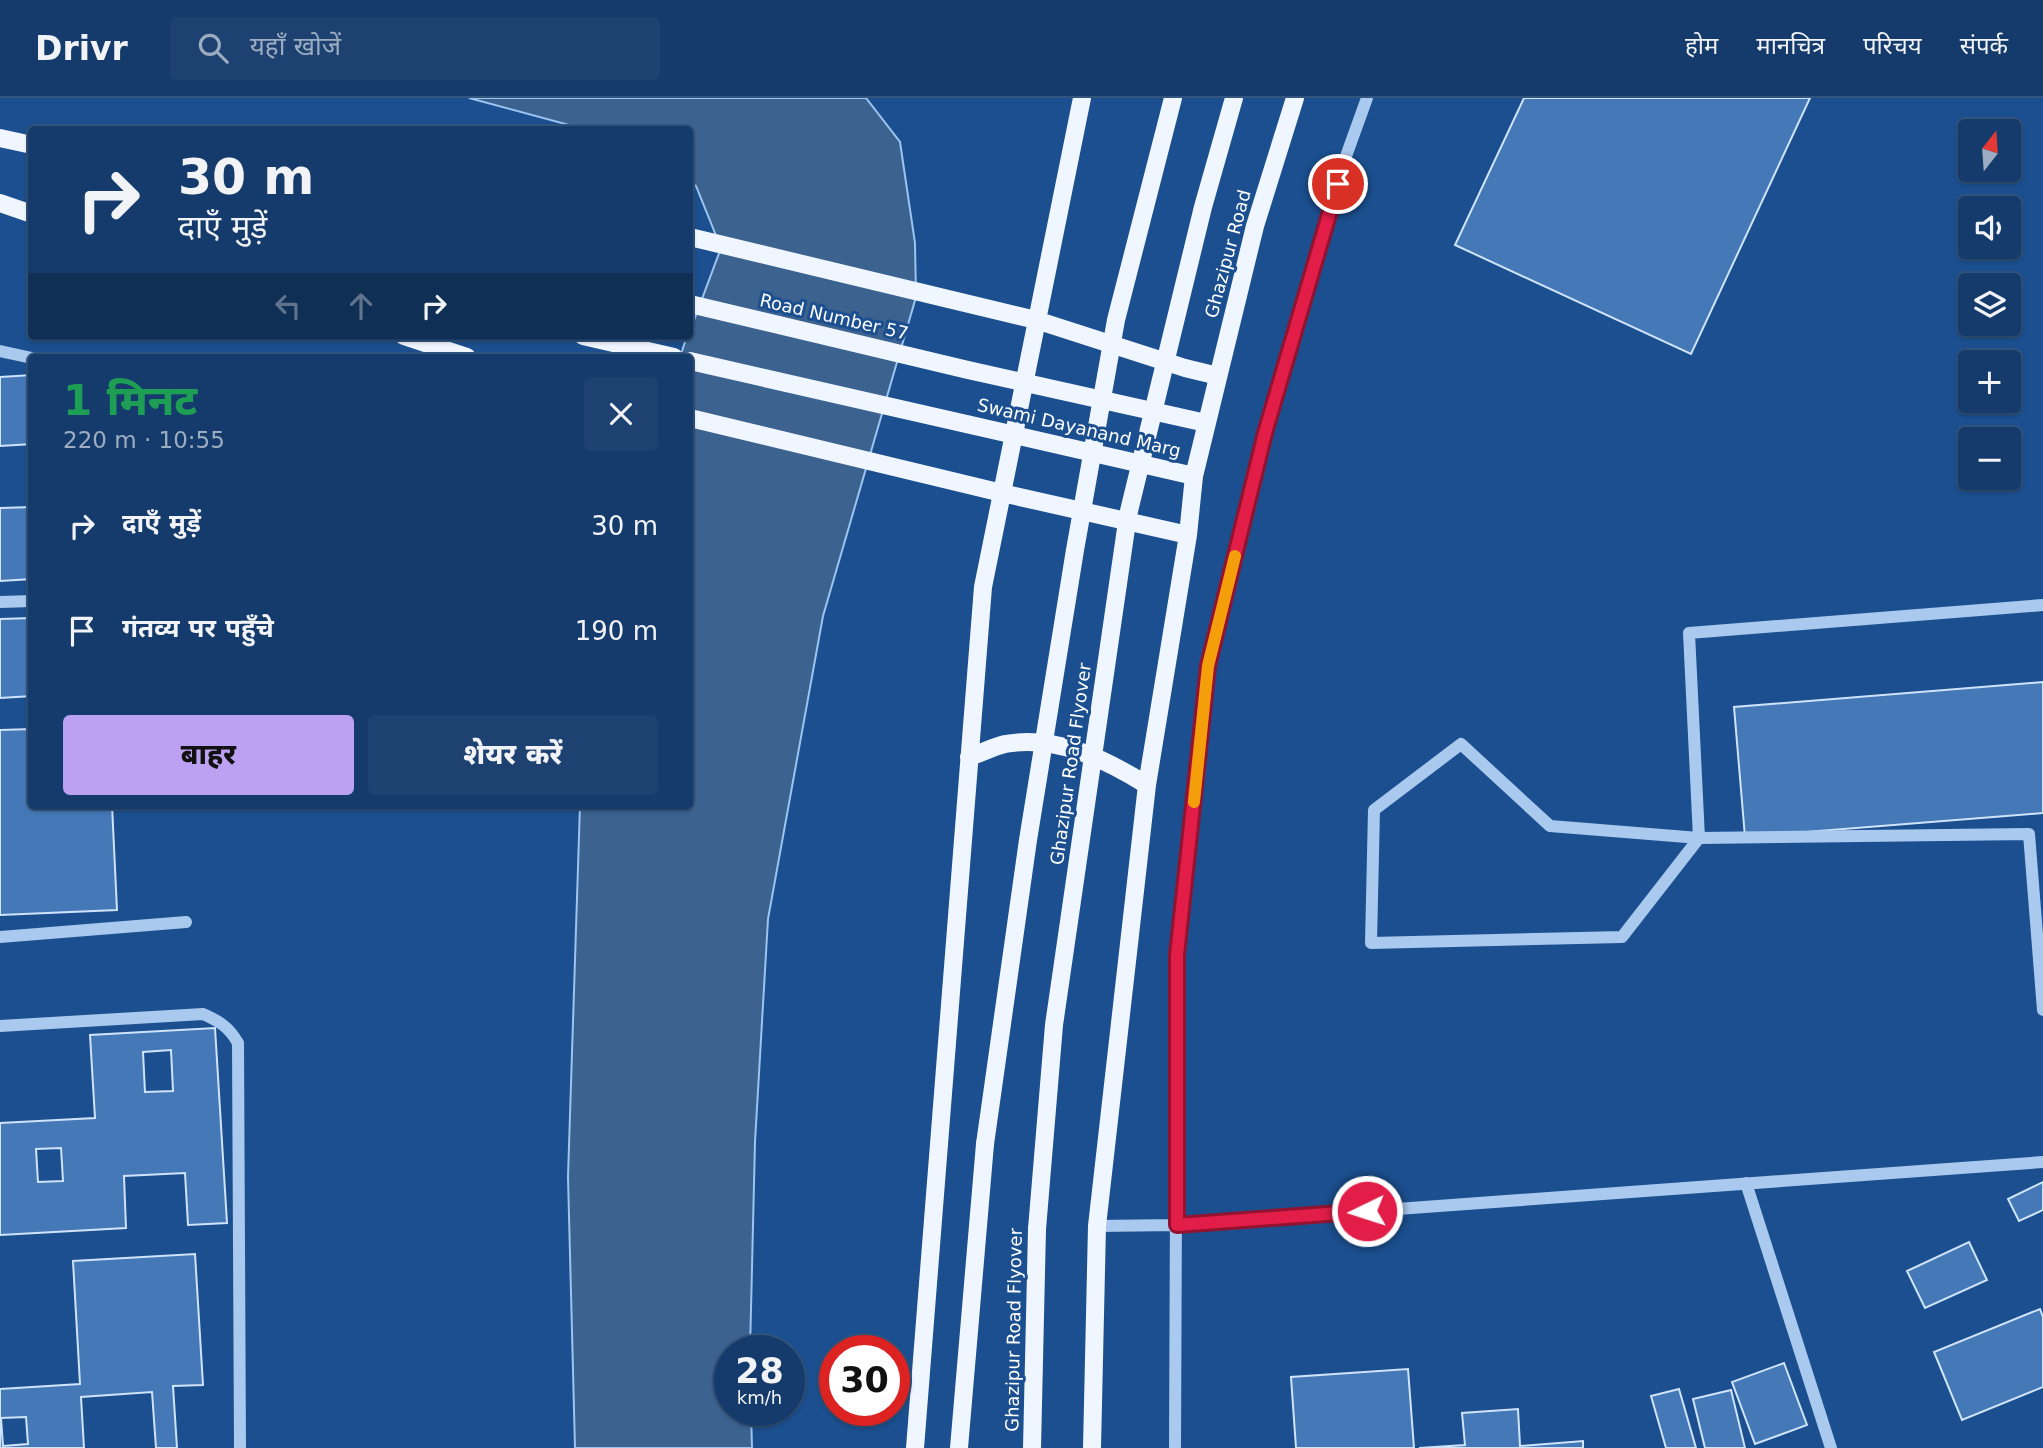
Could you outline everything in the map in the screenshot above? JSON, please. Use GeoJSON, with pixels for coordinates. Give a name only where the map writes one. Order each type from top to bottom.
{"type":"FeatureCollection","features":[{"type":"Feature","properties":{"kind":"main road"},"geometry":{"type":"LineString","coordinates":[[915,1448],[983,587],[1082,98]]}},
{"type":"Feature","properties":{"kind":"main road","name":"Ghazipur Road Flyover"},"geometry":{"type":"LineString","coordinates":[[959,1448],[985,1144],[1028,840],[1116,320],[1173,98]]}},
{"type":"Feature","properties":{"kind":"main road","name":"Ghazipur Road Flyover"},"geometry":{"type":"LineString","coordinates":[[1032,1448],[1037,1229],[1054,1025],[1128,515],[1203,207],[1234,98]]}},
{"type":"Feature","properties":{"kind":"main road","name":"Ghazipur Road"},"geometry":{"type":"LineString","coordinates":[[1093,1448],[1097,1226],[1147,785],[1188,535],[1194,476],[1255,226],[1295,98]]}},
{"type":"Feature","properties":{"kind":"main road"},"geometry":{"type":"LineString","coordinates":[[4,138],[28,143]]}},
{"type":"Feature","properties":{"kind":"main road"},"geometry":{"type":"LineString","coordinates":[[0,203],[28,211]]}},
{"type":"Feature","properties":{"kind":"main road"},"geometry":{"type":"LineString","coordinates":[[693,238],[1037,320],[1185,368],[1218,376]]}},
{"type":"Feature","properties":{"kind":"main road","name":"Road Number 57"},"geometry":{"type":"LineString","coordinates":[[693,305],[968,370]]}},
{"type":"Feature","properties":{"kind":"main road"},"geometry":{"type":"LineString","coordinates":[[416,340],[458,354]]}},
{"type":"Feature","properties":{"kind":"main road"},"geometry":{"type":"LineString","coordinates":[[602,340],[661,354]]}},
{"type":"Feature","properties":{"kind":"main road","name":"Swami Dayanand Marg"},"geometry":{"type":"LineString","coordinates":[[693,361],[1194,476]]}},
{"type":"Feature","properties":{"kind":"main road","name":"Swami Dayanand Marg"},"geometry":{"type":"LineString","coordinates":[[968,370],[1206,423]]}},
{"type":"Feature","properties":{"kind":"main road"},"geometry":{"type":"LineString","coordinates":[[693,419],[1188,535]]}},
{"type":"Feature","properties":{"kind":"main road"},"geometry":{"type":"LineString","coordinates":[[969,757],[1005,744],[1036,743],[1077,749],[1116,765],[1147,785]]}},
{"type":"Feature","properties":{"kind":"street"},"geometry":{"type":"LineString","coordinates":[[1175,1448],[1177,955],[1208,666],[1265,433],[1345,159],[1367,98]]}},
{"type":"Feature","properties":{"kind":"street"},"geometry":{"type":"LineString","coordinates":[[0,351],[28,357]]}},
{"type":"Feature","properties":{"kind":"street"},"geometry":{"type":"LineString","coordinates":[[0,602],[28,601]]}},
{"type":"Feature","properties":{"kind":"street"},"geometry":{"type":"LineString","coordinates":[[2043,606],[1689,633],[1699,838],[1622,937],[1371,943],[1374,810],[1461,744],[1550,826],[1699,838],[2029,834],[2043,1010]]}},
{"type":"Feature","properties":{"kind":"street"},"geometry":{"type":"LineString","coordinates":[[0,937],[186,922]]}},
{"type":"Feature","properties":{"kind":"street"},"geometry":{"type":"LineString","coordinates":[[0,1026],[203,1014],[219,1020],[231,1030],[238,1043],[240,1448]]}},
{"type":"Feature","properties":{"kind":"street"},"geometry":{"type":"LineString","coordinates":[[1097,1226],[1177,1225],[2043,1161]]}},
{"type":"Feature","properties":{"kind":"street"},"geometry":{"type":"LineString","coordinates":[[1746,1183],[1831,1448]]}},
{"type":"Feature","properties":{"kind":"water"},"geometry":{"type":"Polygon","coordinates":[[[469,98],[866,98],[900,142],[915,243],[916,297],[823,616],[768,919],[755,1142],[750,1335],[714,1335],[714,1426],[751,1426],[752,1448],[575,1448],[568,1177],[580,809],[693,809],[693,354],[681,354],[686,340],[693,340],[693,323],[721,248],[693,184],[693,126],[573,126],[469,98]]]}},
{"type":"Feature","properties":{"kind":"building"},"geometry":{"type":"Polygon","coordinates":[[[1524,98],[1810,98],[1691,354],[1455,245],[1524,98]]]}},
{"type":"Feature","properties":{"kind":"building"},"geometry":{"type":"Polygon","coordinates":[[[28,375],[28,444],[0,446],[0,377],[28,375]]]}},
{"type":"Feature","properties":{"kind":"building"},"geometry":{"type":"Polygon","coordinates":[[[28,507],[28,579],[0,581],[0,508],[28,507]]]}},
{"type":"Feature","properties":{"kind":"building"},"geometry":{"type":"Polygon","coordinates":[[[28,618],[28,696],[0,698],[0,619],[28,618]]]}},
{"type":"Feature","properties":{"kind":"building"},"geometry":{"type":"Polygon","coordinates":[[[2043,682],[2043,813],[1745,837],[1734,707],[2043,682]]]}},
{"type":"Feature","properties":{"kind":"building"},"geometry":{"type":"Polygon","coordinates":[[[28,729],[28,809],[112,809],[117,910],[0,915],[0,730],[28,729]]]}},
{"type":"Feature","properties":{"kind":"building"},"geometry":{"type":"Polygon","coordinates":[[[215,1028],[227,1223],[188,1225],[185,1173],[124,1176],[126,1228],[0,1235],[0,1123],[95,1118],[90,1035],[215,1028]],[[171,1050],[143,1052],[145,1092],[173,1091],[171,1050]],[[61,1148],[36,1149],[38,1182],[63,1181],[61,1148]]]}},
{"type":"Feature","properties":{"kind":"building"},"geometry":{"type":"Polygon","coordinates":[[[2043,1182],[2043,1210],[2019,1221],[2008,1199],[2043,1182]]]}},
{"type":"Feature","properties":{"kind":"building"},"geometry":{"type":"Polygon","coordinates":[[[1969,1242],[1987,1280],[1925,1308],[1907,1271],[1969,1242]]]}},
{"type":"Feature","properties":{"kind":"building"},"geometry":{"type":"Polygon","coordinates":[[[195,1254],[203,1385],[173,1386],[177,1448],[156,1448],[152,1392],[81,1397],[84,1448],[0,1448],[0,1389],[80,1384],[73,1261],[195,1254]],[[26,1417],[1,1418],[3,1446],[28,1444],[26,1417]]]}},
{"type":"Feature","properties":{"kind":"building"},"geometry":{"type":"Polygon","coordinates":[[[2040,1309],[2043,1317],[2043,1387],[1962,1420],[1934,1352],[2040,1309]]]}},
{"type":"Feature","properties":{"kind":"building"},"geometry":{"type":"Polygon","coordinates":[[[1784,1363],[1807,1425],[1755,1444],[1732,1382],[1784,1363]]]}},
{"type":"Feature","properties":{"kind":"building"},"geometry":{"type":"Polygon","coordinates":[[[1408,1369],[1414,1448],[1296,1448],[1291,1377],[1408,1369]]]}},
{"type":"Feature","properties":{"kind":"building"},"geometry":{"type":"Polygon","coordinates":[[[1679,1389],[1696,1448],[1666,1448],[1651,1396],[1679,1389]]]}},
{"type":"Feature","properties":{"kind":"building"},"geometry":{"type":"Polygon","coordinates":[[[1731,1390],[1745,1448],[1705,1448],[1693,1399],[1731,1390]]]}},
{"type":"Feature","properties":{"kind":"building"},"geometry":{"type":"Polygon","coordinates":[[[1518,1409],[1520,1446],[1583,1441],[1583,1448],[1419,1448],[1465,1445],[1462,1413],[1518,1409]]]}},
{"type":"Feature","properties":{"kind":"slow traffic"},"geometry":{"type":"LineString","coordinates":[[1194,802],[1208,666],[1235,556]]}},
{"type":"Feature","properties":{"kind":"route"},"geometry":{"type":"LineString","coordinates":[[1338,184],[1265,433],[1208,666],[1177,955],[1177,1225],[1367,1211]]}}]}
